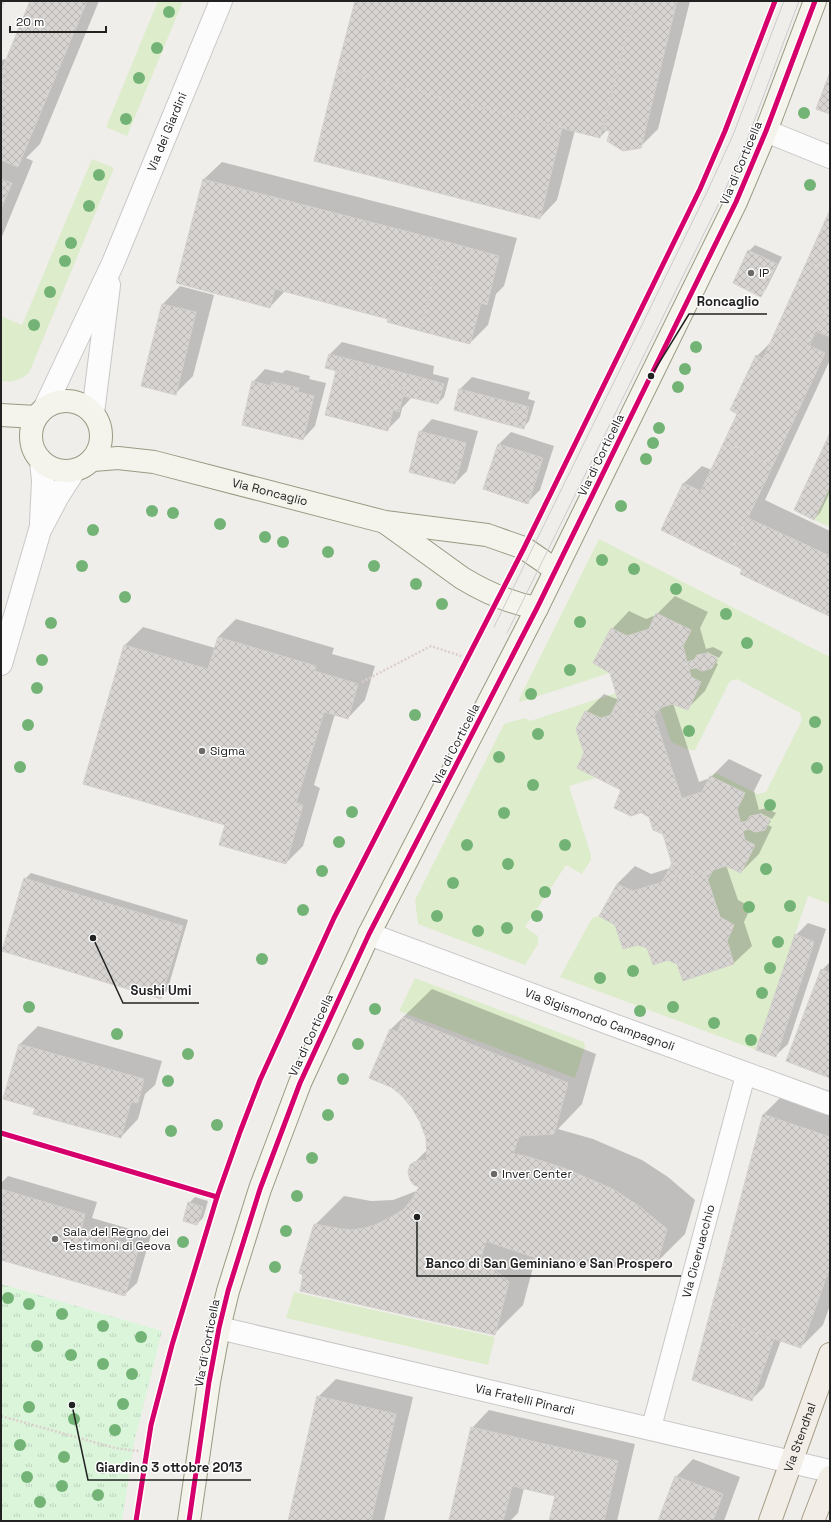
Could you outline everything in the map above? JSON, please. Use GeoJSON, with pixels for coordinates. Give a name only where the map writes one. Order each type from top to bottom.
{"type":"FeatureCollection","features":[{"type":"Feature","properties":{"kind":"main road","name":"Via Stendhal"},"geometry":{"type":"LineString","coordinates":[[770,1521],[830,1354]]}},
{"type":"Feature","properties":{"kind":"main road"},"geometry":{"type":"LineString","coordinates":[[813,1521],[830,1477]]}},
{"type":"Feature","properties":{"kind":"street","name":"Via dei Giardini"},"geometry":{"type":"LineString","coordinates":[[40,412],[113,263],[221,1]]}},
{"type":"Feature","properties":{"kind":"street","name":"Via di Corticella"},"geometry":{"type":"LineString","coordinates":[[190,1521],[209,1382],[219,1328],[228,1291],[254,1208],[288,1112],[304,1073],[369,934],[536,608],[732,209],[766,131],[815,1]]}},
{"type":"Feature","properties":{"kind":"street"},"geometry":{"type":"LineString","coordinates":[[766,131],[830,157]]}},
{"type":"Feature","properties":{"kind":"street","name":"Via dei Giardini"},"geometry":{"type":"LineString","coordinates":[[93,413],[106,304],[113,263]]}},
{"type":"Feature","properties":{"kind":"street"},"geometry":{"type":"LineString","coordinates":[[1,664],[40,530],[60,492],[84,465],[100,445],[102,435],[100,426],[93,413],[80,403],[68,401],[52,403],[40,412],[32,426],[31,441],[33,449],[41,461],[58,470],[68,472],[84,465]]}},
{"type":"Feature","properties":{"kind":"street"},"geometry":{"type":"LineString","coordinates":[[1,415],[40,412]]}},
{"type":"Feature","properties":{"kind":"street"},"geometry":{"type":"LineString","coordinates":[[1,424],[11,428],[31,441]]}},
{"type":"Feature","properties":{"kind":"street","name":"Via Roncaglio"},"geometry":{"type":"LineString","coordinates":[[102,435],[120,446],[154,462]]}},
{"type":"Feature","properties":{"kind":"street","name":"Via Roncaglio"},"geometry":{"type":"LineString","coordinates":[[84,465],[118,458],[154,462],[385,522],[474,533],[497,538],[531,552],[555,570]]}},
{"type":"Feature","properties":{"kind":"street"},"geometry":{"type":"LineString","coordinates":[[40,530],[43,481],[41,461]]}},
{"type":"Feature","properties":{"kind":"street","name":"Via Roncaglio"},"geometry":{"type":"LineString","coordinates":[[385,522],[474,586],[521,605],[536,608]]}},
{"type":"Feature","properties":{"kind":"street","name":"Via Sigismondo Campagnoli"},"geometry":{"type":"LineString","coordinates":[[369,934],[830,1104]]}},
{"type":"Feature","properties":{"kind":"street","name":"Via Fratelli Pinardi"},"geometry":{"type":"LineString","coordinates":[[219,1328],[830,1471]]}},
{"type":"Feature","properties":{"kind":"lane","name":"Via Ciceruacchio"},"geometry":{"type":"LineString","coordinates":[[651,1429],[746,1074]]}},
{"type":"Feature","properties":{"kind":"path"},"geometry":{"type":"LineString","coordinates":[[1,8],[4,1]]}},
{"type":"Feature","properties":{"kind":"path"},"geometry":{"type":"LineString","coordinates":[[362,682],[431,646],[461,656]]}},
{"type":"Feature","properties":{"kind":"path"},"geometry":{"type":"LineString","coordinates":[[1,1416],[115,1448],[139,1452]]}},
{"type":"Feature","properties":{"kind":"green space"},"geometry":{"type":"Polygon","coordinates":[[[158,1],[183,1],[127,136],[106,127],[158,1]]]}},
{"type":"Feature","properties":{"kind":"green space"},"geometry":{"type":"Polygon","coordinates":[[[92,159],[114,168],[29,373],[9,382],[1,381],[1,316],[22,325],[92,159]]]}},
{"type":"Feature","properties":{"kind":"green space"},"geometry":{"type":"Polygon","coordinates":[[[830,486],[830,527],[814,520],[830,486]]]}},
{"type":"Feature","properties":{"kind":"green space"},"geometry":{"type":"Polygon","coordinates":[[[599,539],[830,657],[830,904],[808,896],[756,1050],[560,977],[592,918],[599,916],[615,925],[623,949],[638,945],[647,948],[653,965],[668,960],[677,964],[683,981],[734,964],[727,941],[734,925],[720,917],[708,879],[713,870],[726,866],[741,873],[745,840],[743,831],[749,829],[755,832],[765,830],[770,820],[760,814],[750,816],[747,821],[740,823],[737,809],[745,793],[710,776],[716,773],[758,794],[766,792],[802,720],[800,713],[737,679],[730,681],[695,750],[690,750],[671,742],[660,708],[672,704],[688,710],[701,682],[691,677],[689,669],[696,668],[702,671],[712,668],[717,658],[707,653],[697,655],[694,660],[687,662],[683,646],[691,630],[657,613],[649,629],[627,636],[611,628],[593,663],[610,673],[520,702],[519,699],[599,539]]]}},
{"type":"Feature","properties":{"kind":"green space"},"geometry":{"type":"Polygon","coordinates":[[[616,693],[618,700],[610,716],[601,718],[585,711],[576,729],[584,753],[577,768],[596,778],[569,786],[591,855],[591,860],[582,874],[566,865],[525,927],[538,936],[538,944],[525,965],[418,924],[415,900],[504,724],[525,718],[530,721],[616,693]]]}},
{"type":"Feature","properties":{"kind":"green space"},"geometry":{"type":"Polygon","coordinates":[[[415,978],[584,1042],[585,1047],[575,1078],[399,1011],[415,978]]]}},
{"type":"Feature","properties":{"kind":"green space"},"geometry":{"type":"Polygon","coordinates":[[[1,1284],[162,1331],[134,1443],[122,1521],[1,1521],[1,1284]]]}},
{"type":"Feature","properties":{"kind":"green space"},"geometry":{"type":"Polygon","coordinates":[[[294,1292],[495,1337],[488,1365],[286,1318],[294,1292]]]}},
{"type":"Feature","properties":{"kind":"building"},"geometry":{"type":"Polygon","coordinates":[[[30,1],[87,1],[18,167],[1,160],[1,85],[3,86],[10,70],[3,67],[30,1]]]}},
{"type":"Feature","properties":{"kind":"building"},"geometry":{"type":"Polygon","coordinates":[[[355,1],[635,1],[600,138],[337,70],[355,1]]]}},
{"type":"Feature","properties":{"kind":"building"},"geometry":{"type":"Polygon","coordinates":[[[635,1],[677,1],[641,148],[623,151],[607,141],[610,131],[603,130],[635,1]]]}},
{"type":"Feature","properties":{"kind":"building"},"geometry":{"type":"Polygon","coordinates":[[[1,66],[10,70],[3,86],[1,85],[1,66]]]}},
{"type":"Feature","properties":{"kind":"building"},"geometry":{"type":"Polygon","coordinates":[[[337,70],[562,128],[540,219],[314,161],[337,70]]]}},
{"type":"Feature","properties":{"kind":"building"},"geometry":{"type":"Polygon","coordinates":[[[830,72],[830,114],[816,109],[830,72]]]}},
{"type":"Feature","properties":{"kind":"building"},"geometry":{"type":"Polygon","coordinates":[[[1,179],[12,183],[1,209],[1,179]]]}},
{"type":"Feature","properties":{"kind":"building"},"geometry":{"type":"Polygon","coordinates":[[[203,179],[444,241],[420,331],[387,322],[388,319],[275,289],[270,308],[176,283],[203,179]]]}},
{"type":"Feature","properties":{"kind":"building"},"geometry":{"type":"Polygon","coordinates":[[[830,210],[830,271],[807,261],[830,210]]]}},
{"type":"Feature","properties":{"kind":"building"},"geometry":{"type":"Polygon","coordinates":[[[444,241],[499,256],[487,305],[481,303],[470,344],[420,331],[444,241]]]}},
{"type":"Feature","properties":{"kind":"building"},"geometry":{"type":"Polygon","coordinates":[[[748,250],[777,264],[761,297],[733,283],[748,250]]]}},
{"type":"Feature","properties":{"kind":"building"},"geometry":{"type":"Polygon","coordinates":[[[807,261],[830,271],[830,300],[809,346],[776,330],[807,261]]]}},
{"type":"Feature","properties":{"kind":"building"},"geometry":{"type":"Polygon","coordinates":[[[830,300],[830,337],[816,331],[830,300]]]}},
{"type":"Feature","properties":{"kind":"building"},"geometry":{"type":"Polygon","coordinates":[[[162,304],[196,312],[176,395],[141,386],[162,304]]]}},
{"type":"Feature","properties":{"kind":"building"},"geometry":{"type":"Polygon","coordinates":[[[776,330],[825,353],[773,465],[724,442],[737,414],[730,410],[756,355],[763,359],[776,330]]]}},
{"type":"Feature","properties":{"kind":"building"},"geometry":{"type":"Polygon","coordinates":[[[329,354],[423,378],[417,399],[403,396],[405,388],[325,368],[329,354]]]}},
{"type":"Feature","properties":{"kind":"building"},"geometry":{"type":"Polygon","coordinates":[[[336,371],[405,388],[399,412],[393,410],[388,431],[325,415],[336,371]]]}},
{"type":"Feature","properties":{"kind":"building"},"geometry":{"type":"Polygon","coordinates":[[[423,378],[444,384],[438,404],[417,399],[423,378]]]}},
{"type":"Feature","properties":{"kind":"building"},"geometry":{"type":"Polygon","coordinates":[[[252,381],[271,386],[272,382],[299,388],[298,392],[314,396],[303,440],[242,425],[252,381]]]}},
{"type":"Feature","properties":{"kind":"building"},"geometry":{"type":"Polygon","coordinates":[[[459,389],[518,404],[513,426],[454,410],[459,389]]]}},
{"type":"Feature","properties":{"kind":"building"},"geometry":{"type":"Polygon","coordinates":[[[518,404],[529,407],[524,429],[513,426],[518,404]]]}},
{"type":"Feature","properties":{"kind":"building"},"geometry":{"type":"Polygon","coordinates":[[[419,431],[466,443],[455,484],[409,472],[419,431]]]}},
{"type":"Feature","properties":{"kind":"building"},"geometry":{"type":"Polygon","coordinates":[[[830,433],[830,486],[814,520],[794,510],[830,433]]]}},
{"type":"Feature","properties":{"kind":"building"},"geometry":{"type":"Polygon","coordinates":[[[724,442],[773,465],[727,562],[661,530],[683,483],[701,491],[724,442]]]}},
{"type":"Feature","properties":{"kind":"building"},"geometry":{"type":"Polygon","coordinates":[[[498,444],[543,458],[528,504],[483,489],[498,444]]]}},
{"type":"Feature","properties":{"kind":"building"},"geometry":{"type":"Polygon","coordinates":[[[748,518],[830,556],[829,616],[740,574],[742,569],[727,562],[748,518]]]}},
{"type":"Feature","properties":{"kind":"building"},"geometry":{"type":"Polygon","coordinates":[[[656,613],[691,630],[683,646],[691,677],[701,682],[688,710],[672,704],[660,708],[654,716],[652,710],[630,717],[628,710],[610,716],[618,700],[610,673],[593,663],[611,628],[627,636],[649,629],[656,613]]]}},
{"type":"Feature","properties":{"kind":"building","name":"Sigma"},"geometry":{"type":"Polygon","coordinates":[[[218,637],[316,666],[315,671],[358,684],[348,719],[324,712],[296,803],[303,805],[286,864],[219,845],[225,825],[83,784],[124,645],[208,669],[218,637]]]}},
{"type":"Feature","properties":{"kind":"building"},"geometry":{"type":"Polygon","coordinates":[[[707,653],[717,658],[712,668],[702,671],[696,668],[689,669],[687,662],[694,660],[697,655],[707,653]]]}},
{"type":"Feature","properties":{"kind":"building"},"geometry":{"type":"Polygon","coordinates":[[[628,710],[630,717],[652,710],[682,799],[631,816],[614,808],[621,790],[577,768],[584,753],[576,729],[585,711],[601,718],[628,710]]]}},
{"type":"Feature","properties":{"kind":"building"},"geometry":{"type":"Polygon","coordinates":[[[710,776],[745,793],[737,809],[745,840],[755,845],[741,873],[726,866],[713,870],[708,879],[705,872],[677,881],[663,834],[653,830],[649,817],[640,812],[702,792],[710,776]]]}},
{"type":"Feature","properties":{"kind":"building"},"geometry":{"type":"Polygon","coordinates":[[[760,814],[770,819],[765,830],[755,832],[749,829],[743,831],[740,823],[747,821],[750,816],[760,814]]]}},
{"type":"Feature","properties":{"kind":"building"},"geometry":{"type":"Polygon","coordinates":[[[672,863],[677,881],[705,872],[720,917],[734,925],[727,941],[734,964],[683,981],[677,964],[668,960],[653,965],[647,948],[638,945],[623,949],[615,925],[599,916],[617,884],[633,891],[662,882],[672,863]]]}},
{"type":"Feature","properties":{"kind":"building"},"geometry":{"type":"Polygon","coordinates":[[[24,878],[183,926],[161,999],[2,951],[24,878]]]}},
{"type":"Feature","properties":{"kind":"building"},"geometry":{"type":"Polygon","coordinates":[[[795,934],[814,942],[776,1057],[756,1050],[795,934]]]}},
{"type":"Feature","properties":{"kind":"building"},"geometry":{"type":"Polygon","coordinates":[[[821,969],[830,973],[830,1078],[786,1061],[821,969]]]}},
{"type":"Feature","properties":{"kind":"building","name":"Inver Center"},"geometry":{"type":"Polygon","coordinates":[[[403,1017],[568,1083],[554,1134],[519,1136],[513,1154],[526,1156],[564,1168],[613,1189],[639,1206],[667,1229],[657,1264],[633,1267],[574,1265],[536,1258],[486,1241],[481,1258],[509,1282],[495,1335],[300,1291],[303,1275],[299,1273],[314,1224],[351,1230],[375,1225],[404,1209],[419,1187],[414,1185],[410,1180],[408,1172],[410,1165],[414,1162],[421,1160],[427,1161],[426,1138],[420,1122],[412,1108],[401,1095],[391,1087],[369,1078],[390,1029],[398,1032],[403,1017]]]}},
{"type":"Feature","properties":{"kind":"building"},"geometry":{"type":"Polygon","coordinates":[[[19,1044],[144,1079],[138,1103],[131,1102],[121,1138],[33,1114],[35,1108],[3,1099],[19,1044]]]}},
{"type":"Feature","properties":{"kind":"building"},"geometry":{"type":"Polygon","coordinates":[[[763,1114],[830,1137],[830,1267],[801,1348],[709,1317],[763,1114]]]}},
{"type":"Feature","properties":{"kind":"building","name":"Sala del Regno dei Testimoni di Geova"},"geometry":{"type":"Polygon","coordinates":[[[1,1189],[85,1214],[81,1230],[139,1247],[125,1296],[1,1260],[1,1189]]]}},
{"type":"Feature","properties":{"kind":"building"},"geometry":{"type":"Polygon","coordinates":[[[188,1202],[203,1207],[197,1225],[183,1221],[188,1202]]]}},
{"type":"Feature","properties":{"kind":"building"},"geometry":{"type":"Polygon","coordinates":[[[709,1317],[774,1339],[752,1401],[692,1380],[709,1317]]]}},
{"type":"Feature","properties":{"kind":"building"},"geometry":{"type":"Polygon","coordinates":[[[317,1396],[396,1414],[371,1521],[288,1521],[317,1396]]]}},
{"type":"Feature","properties":{"kind":"building"},"geometry":{"type":"Polygon","coordinates":[[[471,1427],[618,1461],[604,1521],[549,1521],[555,1496],[512,1486],[503,1521],[449,1520],[471,1427]]]}},
{"type":"Feature","properties":{"kind":"building"},"geometry":{"type":"Polygon","coordinates":[[[675,1476],[723,1494],[713,1521],[658,1521],[675,1476]]]}},
{"type":"Feature","properties":{"kind":"tram line"},"geometry":{"type":"LineString","coordinates":[[494,627],[707,192],[733,135],[784,1]]}},
{"type":"Feature","properties":{"kind":"tram line"},"geometry":{"type":"LineString","coordinates":[[507,633],[721,199],[747,140],[799,1]]}},
{"type":"Feature","properties":{"kind":"cycle path"},"geometry":{"type":"LineString","coordinates":[[136,1521],[151,1425],[172,1345],[217,1197],[260,1080],[334,918],[524,548],[700,189],[725,131],[775,1]]}},
{"type":"Feature","properties":{"kind":"cycle path"},"geometry":{"type":"LineString","coordinates":[[189,1521],[209,1382],[219,1328],[228,1291],[260,1189],[300,1083],[369,934],[537,608],[736,202],[766,131],[815,1]]}},
{"type":"Feature","properties":{"kind":"cycle path"},"geometry":{"type":"LineString","coordinates":[[1,1133],[217,1197]]}},
{"type":"Feature","properties":{"kind":"place","name":"IP"},"geometry":{"type":"Point","coordinates":[751,273]}},
{"type":"Feature","properties":{"kind":"place","name":"Roncaglio"},"geometry":{"type":"Point","coordinates":[651,376]}},
{"type":"Feature","properties":{"kind":"place","name":"Sigma"},"geometry":{"type":"Point","coordinates":[202,751]}},
{"type":"Feature","properties":{"kind":"place","name":"Sushi Umi"},"geometry":{"type":"Point","coordinates":[93,938]}},
{"type":"Feature","properties":{"kind":"place","name":"Inver Center"},"geometry":{"type":"Point","coordinates":[494,1174]}},
{"type":"Feature","properties":{"kind":"place","name":"Banco di San Geminiano e San Prospero"},"geometry":{"type":"Point","coordinates":[417,1217]}},
{"type":"Feature","properties":{"kind":"place","name":"Sala del Regno dei Testimoni di Geova"},"geometry":{"type":"Point","coordinates":[55,1239]}},
{"type":"Feature","properties":{"kind":"place","name":"Giardino 3 ottobre 2013"},"geometry":{"type":"Point","coordinates":[72,1405]}}]}
